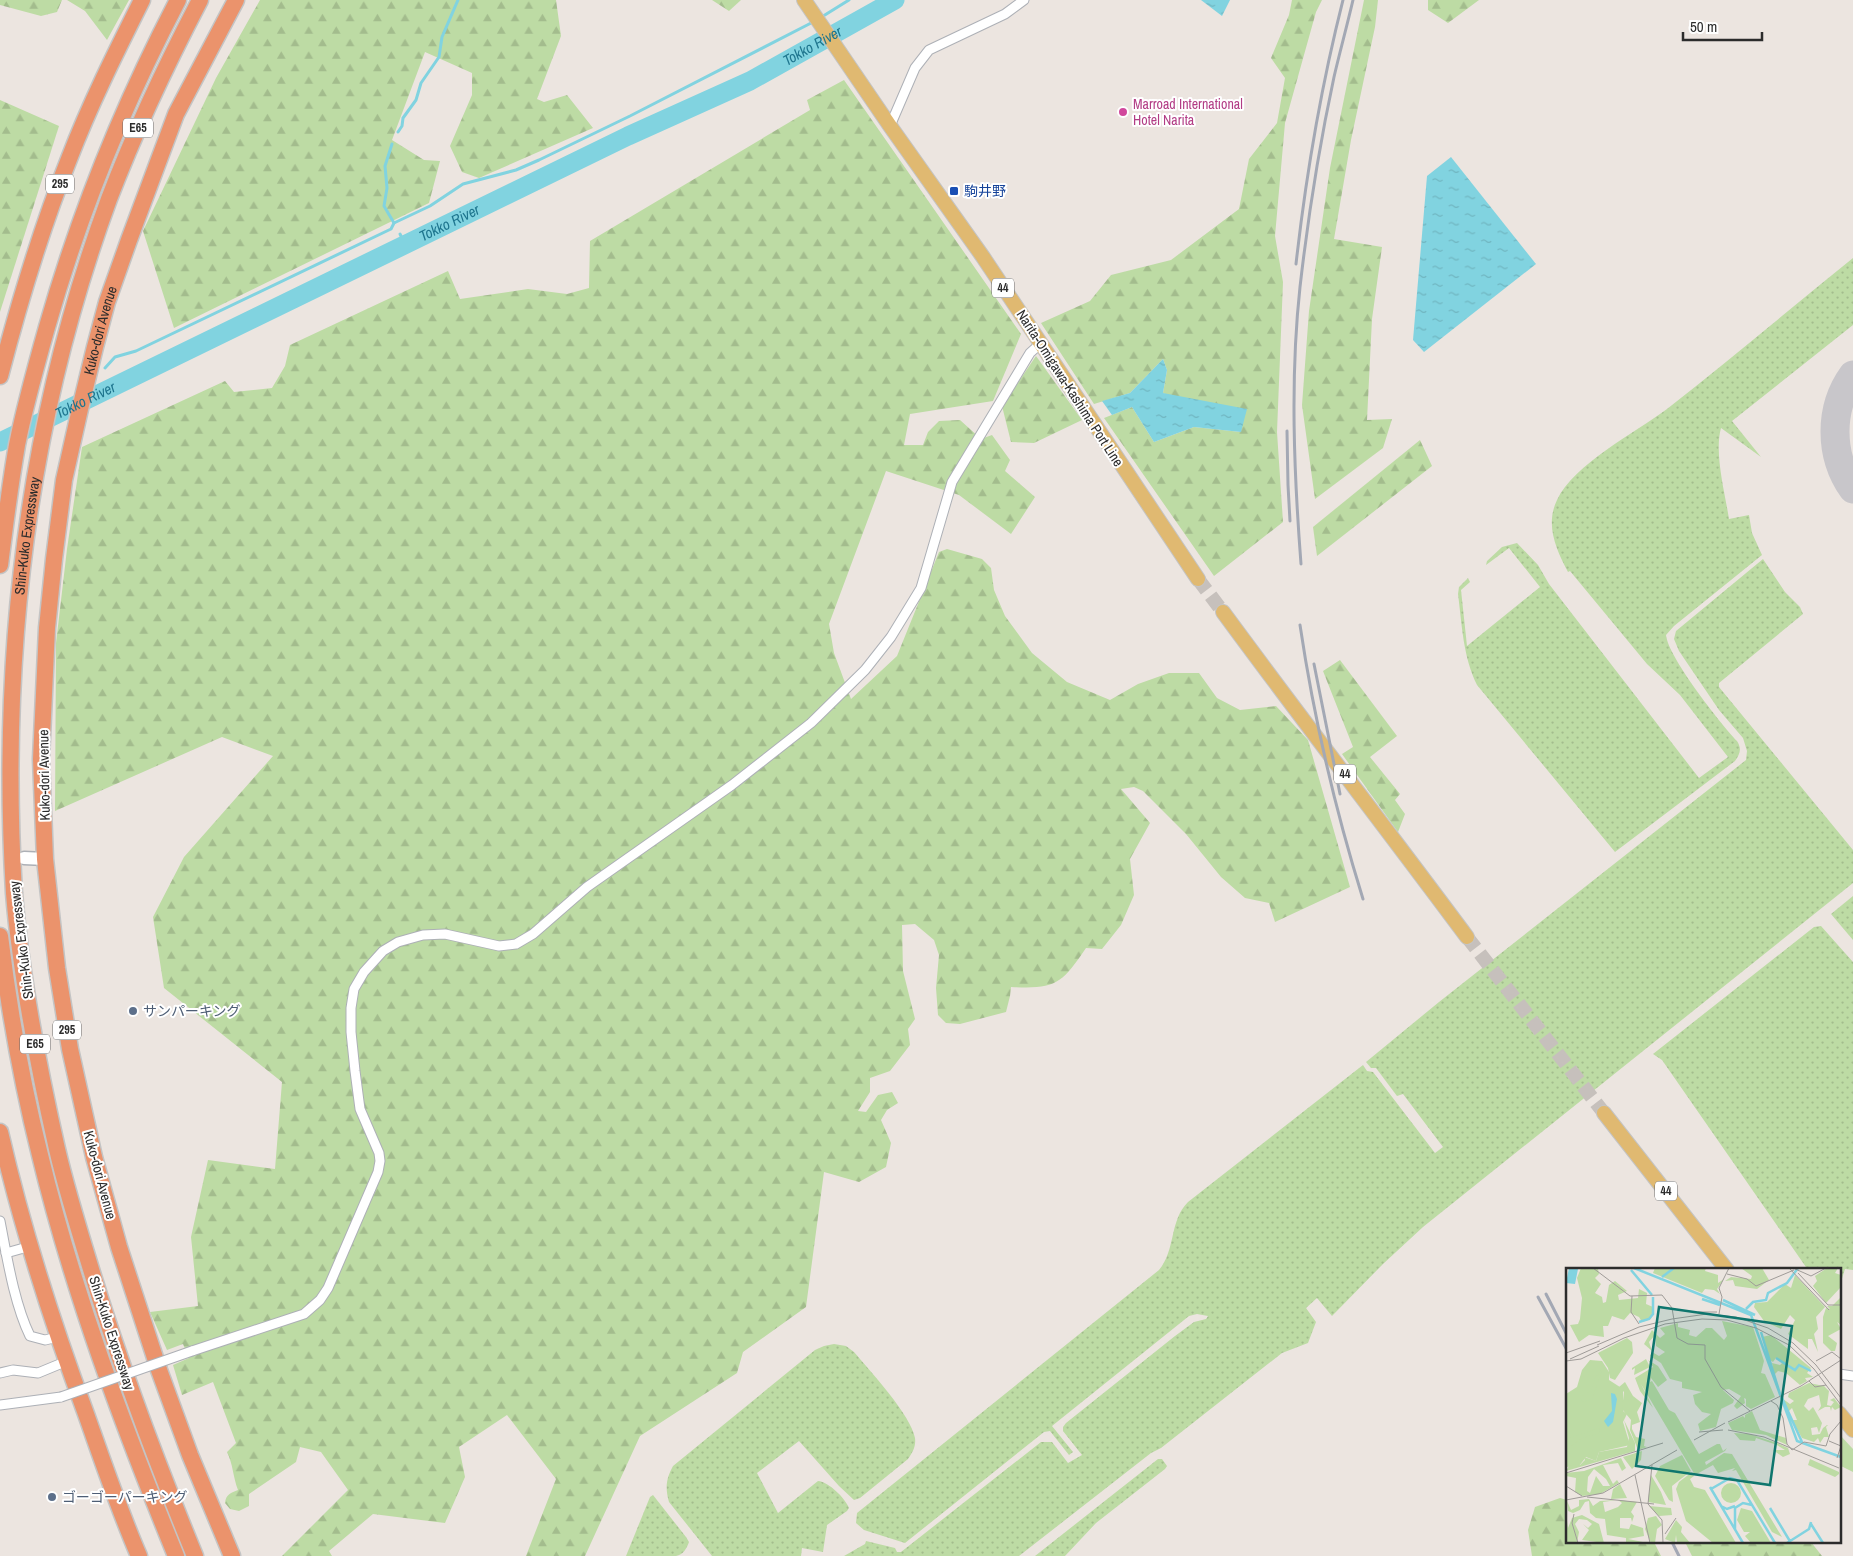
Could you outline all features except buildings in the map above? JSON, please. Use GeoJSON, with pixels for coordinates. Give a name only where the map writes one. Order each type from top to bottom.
{"type":"FeatureCollection","features":[{"type":"Feature","properties":{"kind":"highway","name":"295"},"geometry":{"type":"LineString","coordinates":[[0,376],[19,306],[68,160],[100,85],[142,0]]}},
{"type":"Feature","properties":{"kind":"highway","name":"Shin-Kuko Expressway"},"geometry":{"type":"LineString","coordinates":[[0,565],[18,444],[34,372],[60,279],[85,204],[117,125],[152,48],[178,0]]}},
{"type":"Feature","properties":{"kind":"highway","name":"Shin-Kuko Expressway"},"geometry":{"type":"LineString","coordinates":[[195,1556],[128,1383],[76,1218],[54,1134],[26,990],[14,896],[9,815],[8,729],[11,654],[28,510],[39,445],[55,374],[88,260],[110,198],[136,133],[170,57],[200,0]]}},
{"type":"Feature","properties":{"kind":"highway","name":"Kuko-dori Avenue"},"geometry":{"type":"LineString","coordinates":[[232,1556],[190,1455],[159,1370],[122,1256],[94,1157],[70,1049],[58,968],[45,859],[41,759],[47,628],[64,480],[107,302],[176,114],[236,0]]}},
{"type":"Feature","properties":{"kind":"highway","name":"Shin-Kuko Expressway"},"geometry":{"type":"LineString","coordinates":[[0,936],[7,994],[21,1071],[40,1156],[58,1223],[84,1311],[147,1486],[176,1556]]}},
{"type":"Feature","properties":{"kind":"highway"},"geometry":{"type":"LineString","coordinates":[[0,1132],[5,1180],[30,1246],[58,1337],[116,1500],[139,1556]]}},
{"type":"Feature","properties":{"kind":"main road","name":"Narita-Omigawa-Kashima Port Line"},"geometry":{"type":"LineString","coordinates":[[804,0],[983,257],[1198,579]]}},
{"type":"Feature","properties":{"kind":"main road","name":"44"},"geometry":{"type":"LineString","coordinates":[[1223,612],[1290,704],[1376,814],[1467,937]]}},
{"type":"Feature","properties":{"kind":"main road","name":"44"},"geometry":{"type":"LineString","coordinates":[[1604,1113],[1725,1268]]}},
{"type":"Feature","properties":{"kind":"main road"},"geometry":{"type":"LineString","coordinates":[[1840,1414],[1853,1430]]}},
{"type":"Feature","properties":{"kind":"street"},"geometry":{"type":"LineString","coordinates":[[890,126],[915,68],[929,50],[1005,14],[1024,0]]}},
{"type":"Feature","properties":{"kind":"street"},"geometry":{"type":"LineString","coordinates":[[0,1405],[61,1397],[304,1314],[320,1300],[328,1288],[378,1172],[380,1161],[376,1146],[360,1109],[352,1042],[351,1008],[354,989],[364,972],[383,951],[398,942],[423,935],[445,934],[499,946],[516,944],[534,934],[586,887],[732,785],[810,723],[865,670],[892,637],[921,588],[952,482],[1030,353],[1041,343]]}},
{"type":"Feature","properties":{"kind":"street"},"geometry":{"type":"LineString","coordinates":[[24,858],[45,859]]}},
{"type":"Feature","properties":{"kind":"street"},"geometry":{"type":"LineString","coordinates":[[0,1221],[6,1253],[24,1322],[30,1336],[45,1340],[58,1337]]}},
{"type":"Feature","properties":{"kind":"street"},"geometry":{"type":"LineString","coordinates":[[6,1253],[30,1246]]}},
{"type":"Feature","properties":{"kind":"street"},"geometry":{"type":"LineString","coordinates":[[0,1373],[13,1370],[38,1372],[67,1361]]}},
{"type":"Feature","properties":{"kind":"street"},"geometry":{"type":"LineString","coordinates":[[1840,1374],[1853,1376]]}},
{"type":"Feature","properties":{"kind":"green space"},"geometry":{"type":"Polygon","coordinates":[[[0,0],[62,0],[57,12],[41,16],[0,5],[0,0]]]}},
{"type":"Feature","properties":{"kind":"green space"},"geometry":{"type":"Polygon","coordinates":[[[67,0],[129,0],[107,40],[85,11],[67,0]]]}},
{"type":"Feature","properties":{"kind":"green space"},"geometry":{"type":"Polygon","coordinates":[[[260,0],[556,0],[561,36],[537,99],[544,102],[567,95],[593,128],[479,178],[462,172],[450,146],[472,95],[472,73],[425,52],[392,140],[424,160],[440,161],[429,203],[174,328],[143,231],[216,78],[260,0]]]}},
{"type":"Feature","properties":{"kind":"green space"},"geometry":{"type":"Polygon","coordinates":[[[712,0],[741,0],[729,11],[712,0]]]}},
{"type":"Feature","properties":{"kind":"green space"},"geometry":{"type":"Polygon","coordinates":[[[1292,0],[1322,0],[1316,12],[1285,123],[1275,236],[1283,282],[1277,432],[1283,522],[1214,576],[1104,418],[1132,407],[1154,442],[1194,427],[1241,432],[1163,393],[1167,370],[1163,359],[1130,393],[1094,404],[1041,323],[1090,301],[1111,275],[1171,260],[1239,209],[1249,159],[1277,123],[1285,78],[1271,58],[1289,15],[1292,0]]]}},
{"type":"Feature","properties":{"kind":"green space"},"geometry":{"type":"Polygon","coordinates":[[[1364,0],[1378,0],[1375,27],[1351,140],[1334,239],[1382,247],[1372,319],[1367,420],[1392,419],[1383,448],[1315,499],[1302,405],[1309,311],[1330,168],[1364,0]]]}},
{"type":"Feature","properties":{"kind":"green space"},"geometry":{"type":"Polygon","coordinates":[[[1428,0],[1479,0],[1448,23],[1428,10],[1428,0]]]}},
{"type":"Feature","properties":{"kind":"green space"},"geometry":{"type":"Polygon","coordinates":[[[844,80],[1021,334],[993,401],[910,414],[904,445],[923,445],[928,432],[939,421],[960,420],[981,439],[992,435],[1010,460],[1005,471],[1035,497],[1011,534],[959,495],[886,471],[829,624],[834,653],[851,699],[897,656],[939,552],[947,549],[982,559],[991,568],[994,590],[1005,616],[1032,653],[1067,682],[1110,700],[1138,684],[1169,673],[1199,673],[1217,698],[1240,710],[1276,706],[1308,740],[1350,887],[1275,922],[1269,903],[1245,898],[1221,877],[1186,834],[1143,791],[1134,787],[1121,789],[1150,823],[1130,859],[1134,895],[1121,925],[1102,949],[1086,948],[1070,970],[1056,982],[1038,987],[1011,987],[1006,1012],[960,1024],[946,1023],[938,1015],[936,988],[939,955],[934,940],[915,924],[902,925],[903,971],[915,1019],[908,1029],[910,1045],[890,1071],[870,1078],[870,1092],[858,1111],[866,1112],[878,1095],[892,1092],[898,1103],[887,1110],[881,1120],[891,1143],[886,1167],[859,1182],[824,1172],[806,1307],[743,1352],[737,1373],[640,1436],[585,1556],[526,1556],[556,1479],[507,1415],[459,1447],[465,1477],[445,1523],[373,1514],[329,1551],[332,1556],[282,1556],[348,1490],[321,1452],[300,1447],[296,1462],[249,1494],[249,1506],[239,1511],[230,1509],[225,1503],[226,1498],[229,1494],[238,1490],[227,1452],[236,1443],[213,1382],[182,1395],[173,1365],[189,1358],[183,1344],[167,1350],[150,1312],[198,1306],[191,1237],[208,1160],[275,1169],[282,1082],[164,988],[153,917],[184,857],[273,756],[222,737],[55,811],[56,643],[82,447],[225,381],[234,392],[272,388],[285,366],[290,345],[448,271],[460,299],[528,289],[567,294],[589,288],[590,241],[810,110],[807,100],[844,80]]]}},
{"type":"Feature","properties":{"kind":"green space"},"geometry":{"type":"Polygon","coordinates":[[[0,100],[59,126],[0,312],[0,100]]]}},
{"type":"Feature","properties":{"kind":"green space"},"geometry":{"type":"Polygon","coordinates":[[[1853,258],[1853,325],[1732,421],[1761,457],[1721,428],[1719,461],[1729,519],[1749,515],[1752,533],[1762,555],[1674,626],[1666,635],[1669,645],[1685,673],[1719,720],[1737,741],[1740,747],[1739,754],[1735,761],[1615,852],[1477,685],[1472,674],[1464,641],[1458,594],[1459,587],[1468,578],[1470,582],[1461,590],[1467,646],[1540,587],[1509,548],[1486,565],[1487,561],[1502,547],[1517,543],[1538,565],[1549,584],[1699,778],[1728,757],[1680,695],[1647,664],[1570,571],[1568,572],[1556,546],[1552,528],[1554,509],[1565,487],[1591,462],[1667,409],[1853,258]]]}},
{"type":"Feature","properties":{"kind":"green space"},"geometry":{"type":"Polygon","coordinates":[[[1036,356],[1082,420],[1034,443],[1011,442],[1002,406],[1036,356]]]}},
{"type":"Feature","properties":{"kind":"green space"},"geometry":{"type":"Polygon","coordinates":[[[1420,440],[1432,466],[1317,556],[1313,527],[1420,440]]]}},
{"type":"Feature","properties":{"kind":"green space"},"geometry":{"type":"Polygon","coordinates":[[[1763,559],[1785,592],[1800,607],[1803,614],[1719,683],[1719,687],[1853,850],[1853,883],[1423,1227],[1383,1264],[1332,1316],[1317,1298],[1306,1308],[1316,1322],[1308,1343],[1282,1353],[1019,1556],[844,1556],[865,1544],[866,1541],[895,1548],[897,1552],[901,1552],[1041,1442],[1052,1442],[1068,1463],[1082,1455],[1063,1431],[1066,1423],[1175,1336],[1194,1322],[1206,1319],[1208,1316],[1197,1314],[1189,1316],[1052,1426],[1073,1452],[1069,1455],[1050,1431],[1044,1432],[905,1543],[864,1530],[856,1523],[857,1513],[1159,1270],[1168,1254],[1178,1218],[1188,1202],[1363,1065],[1367,1071],[1373,1072],[1435,1153],[1443,1147],[1403,1094],[1397,1096],[1376,1068],[1371,1068],[1366,1062],[1439,1002],[1746,760],[1747,751],[1743,738],[1719,710],[1679,651],[1674,639],[1676,631],[1763,559]]]}},
{"type":"Feature","properties":{"kind":"green space"},"geometry":{"type":"Polygon","coordinates":[[[1340,660],[1397,736],[1370,757],[1400,794],[1395,800],[1405,814],[1398,832],[1342,754],[1353,747],[1323,671],[1340,660]]]}},
{"type":"Feature","properties":{"kind":"green space"},"geometry":{"type":"Polygon","coordinates":[[[1853,896],[1853,940],[1831,914],[1853,896]]]}},
{"type":"Feature","properties":{"kind":"green space"},"geometry":{"type":"Polygon","coordinates":[[[1821,926],[1853,962],[1853,1270],[1845,1269],[1840,1285],[1840,1268],[1807,1268],[1662,1060],[1653,1054],[1814,927],[1821,926]]]}},
{"type":"Feature","properties":{"kind":"green space"},"geometry":{"type":"Polygon","coordinates":[[[834,1344],[846,1346],[854,1352],[898,1406],[912,1428],[915,1438],[915,1446],[911,1454],[908,1459],[860,1498],[854,1500],[799,1441],[757,1473],[778,1513],[818,1481],[832,1487],[844,1500],[849,1508],[827,1525],[823,1552],[802,1548],[801,1556],[712,1556],[669,1502],[667,1484],[673,1466],[815,1350],[834,1344]]]}},
{"type":"Feature","properties":{"kind":"green space"},"geometry":{"type":"Polygon","coordinates":[[[1840,1435],[1853,1449],[1853,1472],[1840,1466],[1840,1435]]]}},
{"type":"Feature","properties":{"kind":"green space"},"geometry":{"type":"Polygon","coordinates":[[[1158,1459],[1162,1459],[1167,1466],[1165,1469],[1096,1523],[1065,1556],[1035,1556],[1158,1459]]]}},
{"type":"Feature","properties":{"kind":"green space"},"geometry":{"type":"Polygon","coordinates":[[[653,1495],[686,1537],[689,1542],[686,1549],[683,1553],[676,1556],[626,1556],[650,1497],[653,1495]]]}},
{"type":"Feature","properties":{"kind":"green space"},"geometry":{"type":"Polygon","coordinates":[[[1560,1498],[1566,1500],[1566,1544],[1655,1544],[1661,1556],[1532,1556],[1528,1530],[1535,1507],[1560,1498]]]}},
{"type":"Feature","properties":{"kind":"green space"},"geometry":{"type":"Polygon","coordinates":[[[1686,1544],[1813,1544],[1822,1556],[1692,1556],[1686,1544]]]}},
{"type":"Feature","properties":{"kind":"water"},"geometry":{"type":"Polygon","coordinates":[[[1201,0],[1230,0],[1222,16],[1201,0]]]}},
{"type":"Feature","properties":{"kind":"water"},"geometry":{"type":"Polygon","coordinates":[[[1451,157],[1536,264],[1424,352],[1413,340],[1427,176],[1451,157]]]}},
{"type":"Feature","properties":{"kind":"water"},"geometry":{"type":"Polygon","coordinates":[[[1163,359],[1167,370],[1163,393],[1247,409],[1241,432],[1194,427],[1154,442],[1132,407],[1112,415],[1102,401],[1130,393],[1163,359]]]}},
{"type":"Feature","properties":{"kind":"waterway"},"geometry":{"type":"LineString","coordinates":[[398,132],[402,126],[403,118],[416,100],[421,83],[439,57],[442,37],[458,0]]}},
{"type":"Feature","properties":{"kind":"waterway"},"geometry":{"type":"LineString","coordinates":[[820,18],[849,0]]}},
{"type":"Feature","properties":{"kind":"waterway","name":"Tokko River"},"geometry":{"type":"LineString","coordinates":[[0,442],[628,136],[750,81],[895,0]]}},
{"type":"Feature","properties":{"kind":"waterway"},"geometry":{"type":"LineString","coordinates":[[105,368],[115,357],[136,351],[391,229],[394,223],[430,206],[463,184],[516,170],[539,160],[630,116],[815,21]]}},
{"type":"Feature","properties":{"kind":"waterway"},"geometry":{"type":"LineString","coordinates":[[392,144],[385,166],[387,188],[384,206],[394,223]]}},
{"type":"Feature","properties":{"kind":"waterway"},"geometry":{"type":"LineString","coordinates":[[400,234],[405,244]]}},
{"type":"Feature","properties":{"kind":"taxiway"},"geometry":{"type":"LineString","coordinates":[[1853,375],[1845,388],[1840,402],[1835,432],[1836,447],[1840,461],[1845,476],[1853,489]]}},
{"type":"Feature","properties":{"kind":"tunnel"},"geometry":{"type":"LineString","coordinates":[[1198,579],[1223,612]]}},
{"type":"Feature","properties":{"kind":"tunnel"},"geometry":{"type":"LineString","coordinates":[[1467,937],[1604,1113]]}},
{"type":"Feature","properties":{"kind":"railway"},"geometry":{"type":"LineString","coordinates":[[1296,264],[1304,197],[1315,131],[1343,0]]}},
{"type":"Feature","properties":{"kind":"railway"},"geometry":{"type":"LineString","coordinates":[[1301,564],[1294,426],[1295,356],[1300,287],[1310,208],[1323,130],[1353,0]]}},
{"type":"Feature","properties":{"kind":"railway"},"geometry":{"type":"LineString","coordinates":[[1287,431],[1290,521]]}},
{"type":"Feature","properties":{"kind":"railway"},"geometry":{"type":"LineString","coordinates":[[1300,625],[1326,764],[1363,899]]}},
{"type":"Feature","properties":{"kind":"railway"},"geometry":{"type":"LineString","coordinates":[[1314,664],[1340,794]]}},
{"type":"Feature","properties":{"kind":"railway"},"geometry":{"type":"LineString","coordinates":[[1546,1294],[1566,1333]]}},
{"type":"Feature","properties":{"kind":"railway"},"geometry":{"type":"LineString","coordinates":[[1538,1297],[1566,1348]]}},
{"type":"Feature","properties":{"kind":"railway"},"geometry":{"type":"LineString","coordinates":[[1673,1544],[1679,1556]]}},
{"type":"Feature","properties":{"kind":"place","name":"Marroad International Hotel Narita"},"geometry":{"type":"Point","coordinates":[1123,112]}},
{"type":"Feature","properties":{"kind":"place","name":"駒井野"},"geometry":{"type":"Point","coordinates":[954,191]}},
{"type":"Feature","properties":{"kind":"place","name":"サンパーキング"},"geometry":{"type":"Point","coordinates":[133,1011]}},
{"type":"Feature","properties":{"kind":"place","name":"ゴーゴーパーキング"},"geometry":{"type":"Point","coordinates":[52,1497]}}]}
